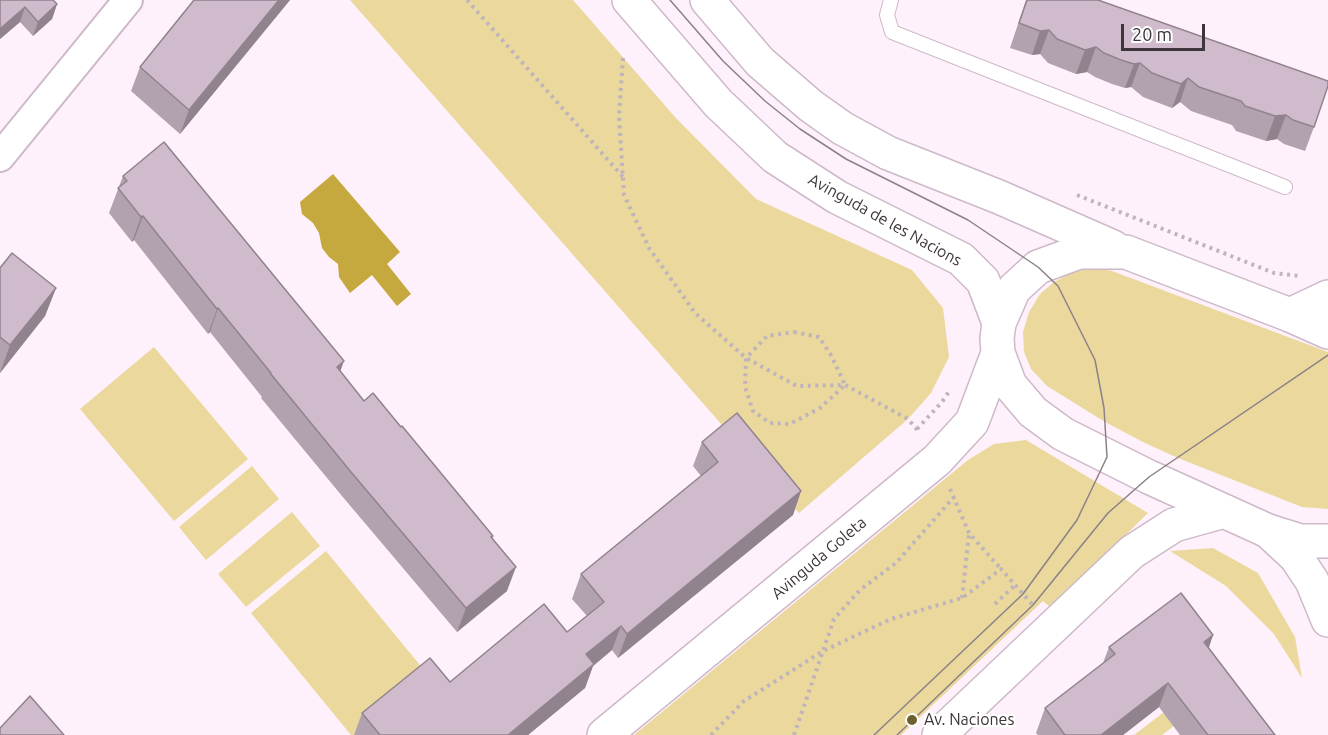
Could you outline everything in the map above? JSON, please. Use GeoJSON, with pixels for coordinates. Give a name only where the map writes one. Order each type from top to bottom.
{"type":"FeatureCollection","features":[{"type":"Feature","properties":{"kind":"main road","name":"Avinguda de les Nacions"},"geometry":{"type":"LineString","coordinates":[[629,0],[718,103],[774,157],[837,197],[961,259],[983,281],[1010,385],[1033,412],[1063,434],[1107,457],[1268,531]]}},
{"type":"Feature","properties":{"kind":"main road"},"geometry":{"type":"LineString","coordinates":[[707,0],[760,62],[811,106],[842,128],[888,153],[999,197],[1126,252],[1290,315],[1328,332]]}},
{"type":"Feature","properties":{"kind":"main road","name":"Avinguda Goleta"},"geometry":{"type":"LineString","coordinates":[[604,735],[937,460],[972,422],[1014,289],[1038,267],[1079,252],[1126,252]]}},
{"type":"Feature","properties":{"kind":"main road"},"geometry":{"type":"LineString","coordinates":[[1290,315],[1328,297]]}},
{"type":"Feature","properties":{"kind":"main road"},"geometry":{"type":"LineString","coordinates":[[939,735],[1132,552],[1174,525],[1224,511]]}},
{"type":"Feature","properties":{"kind":"main road"},"geometry":{"type":"LineString","coordinates":[[1268,531],[1300,541],[1328,541]]}},
{"type":"Feature","properties":{"kind":"main road"},"geometry":{"type":"LineString","coordinates":[[1268,531],[1296,557],[1307,573],[1328,620]]}},
{"type":"Feature","properties":{"kind":"street"},"geometry":{"type":"LineString","coordinates":[[0,157],[128,0]]}},
{"type":"Feature","properties":{"kind":"lane"},"geometry":{"type":"LineString","coordinates":[[891,0],[886,15],[892,32],[1285,187]]}},
{"type":"Feature","properties":{"kind":"path"},"geometry":{"type":"LineString","coordinates":[[468,0],[623,178]]}},
{"type":"Feature","properties":{"kind":"path"},"geometry":{"type":"LineString","coordinates":[[623,58],[619,116],[624,195],[649,248],[695,314],[746,358],[796,386],[844,385],[908,419],[917,429],[942,402],[952,386]]}},
{"type":"Feature","properties":{"kind":"path"},"geometry":{"type":"LineString","coordinates":[[1075,194],[1274,273],[1301,276]]}},
{"type":"Feature","properties":{"kind":"path"},"geometry":{"type":"LineString","coordinates":[[794,332],[819,338],[831,355],[844,385],[820,408],[790,424],[770,423],[753,411],[744,387],[746,358],[767,336],[794,332]]}},
{"type":"Feature","properties":{"kind":"path"},"geometry":{"type":"LineString","coordinates":[[937,460],[969,533],[1033,605]]}},
{"type":"Feature","properties":{"kind":"path"},"geometry":{"type":"LineString","coordinates":[[794,735],[834,619],[860,590],[896,563],[954,497]]}},
{"type":"Feature","properties":{"kind":"path"},"geometry":{"type":"LineString","coordinates":[[962,598],[969,533]]}},
{"type":"Feature","properties":{"kind":"path"},"geometry":{"type":"LineString","coordinates":[[711,735],[744,701],[824,651],[891,619],[962,598],[1000,569]]}},
{"type":"Feature","properties":{"kind":"path"},"geometry":{"type":"LineString","coordinates":[[995,604],[1015,585]]}},
{"type":"Feature","properties":{"kind":"shaded area"},"geometry":{"type":"Polygon","coordinates":[[[350,0],[573,0],[675,117],[756,199],[912,270],[943,308],[949,357],[931,393],[908,419],[799,513],[350,0]]]}},
{"type":"Feature","properties":{"kind":"shaded area"},"geometry":{"type":"Polygon","coordinates":[[[333,174],[400,252],[387,264],[411,294],[397,306],[372,275],[350,293],[339,277],[338,264],[322,248],[319,233],[313,223],[302,214],[300,202],[333,174]]]}},
{"type":"Feature","properties":{"kind":"shaded area"},"geometry":{"type":"Polygon","coordinates":[[[1091,267],[1112,271],[1328,352],[1328,509],[1302,507],[1178,458],[1105,422],[1047,386],[1031,369],[1024,352],[1023,332],[1029,312],[1040,294],[1054,282],[1091,267]]]}},
{"type":"Feature","properties":{"kind":"shaded area"},"geometry":{"type":"Polygon","coordinates":[[[154,347],[248,459],[174,521],[80,409],[154,347]]]}},
{"type":"Feature","properties":{"kind":"shaded area"},"geometry":{"type":"Polygon","coordinates":[[[1026,440],[1148,513],[1051,608],[1043,601],[901,735],[634,735],[968,460],[994,444],[1026,440]]]}},
{"type":"Feature","properties":{"kind":"shaded area"},"geometry":{"type":"Polygon","coordinates":[[[252,466],[279,499],[206,560],[179,527],[252,466]]]}},
{"type":"Feature","properties":{"kind":"shaded area"},"geometry":{"type":"Polygon","coordinates":[[[292,512],[320,546],[246,607],[218,574],[292,512]]]}},
{"type":"Feature","properties":{"kind":"shaded area"},"geometry":{"type":"Polygon","coordinates":[[[1213,548],[1258,573],[1295,637],[1302,678],[1274,634],[1226,586],[1170,551],[1213,548]]]}},
{"type":"Feature","properties":{"kind":"shaded area"},"geometry":{"type":"Polygon","coordinates":[[[326,551],[429,676],[356,735],[351,735],[251,613],[326,551]]]}},
{"type":"Feature","properties":{"kind":"shaded area"},"geometry":{"type":"Polygon","coordinates":[[[1210,677],[1225,687],[1162,735],[1134,735],[1210,677]]]}},
{"type":"Feature","properties":{"kind":"building"},"geometry":{"type":"Polygon","coordinates":[[[0,0],[53,0],[57,4],[38,22],[25,7],[0,29],[0,0]]]}},
{"type":"Feature","properties":{"kind":"building"},"geometry":{"type":"Polygon","coordinates":[[[194,0],[279,0],[189,110],[140,67],[194,0]]]}},
{"type":"Feature","properties":{"kind":"building"},"geometry":{"type":"Polygon","coordinates":[[[1027,0],[1098,0],[1328,81],[1314,127],[1293,120],[1286,115],[1275,116],[1245,106],[1241,101],[1199,87],[1188,78],[1181,84],[1152,73],[1140,63],[1134,64],[1121,60],[1096,47],[1085,50],[1057,39],[1049,30],[1040,31],[1019,23],[1027,0]]]}},
{"type":"Feature","properties":{"kind":"building"},"geometry":{"type":"Polygon","coordinates":[[[164,142],[344,361],[337,367],[364,401],[373,393],[493,536],[491,537],[516,567],[466,608],[118,188],[127,181],[123,176],[164,142]]]}},
{"type":"Feature","properties":{"kind":"building"},"geometry":{"type":"Polygon","coordinates":[[[12,253],[56,288],[10,345],[0,337],[0,268],[12,253]]]}},
{"type":"Feature","properties":{"kind":"building"},"geometry":{"type":"Polygon","coordinates":[[[737,413],[801,491],[627,634],[621,626],[586,654],[594,664],[508,735],[380,735],[362,713],[430,658],[450,682],[544,604],[567,632],[604,602],[581,574],[718,462],[702,442],[737,413]]]}},
{"type":"Feature","properties":{"kind":"building"},"geometry":{"type":"Polygon","coordinates":[[[1181,593],[1213,635],[1204,642],[1275,735],[1208,735],[1168,683],[1101,735],[1065,735],[1045,708],[1115,654],[1109,647],[1181,593]]]}},
{"type":"Feature","properties":{"kind":"building"},"geometry":{"type":"Polygon","coordinates":[[[30,696],[64,735],[0,735],[0,728],[30,696]]]}},
{"type":"Feature","properties":{"kind":"tram line"},"geometry":{"type":"LineString","coordinates":[[670,0],[723,61],[765,101],[800,129],[846,159],[968,220],[1038,267],[1058,286],[1095,360],[1104,408],[1107,457],[1077,520],[1023,594],[874,735]]}},
{"type":"Feature","properties":{"kind":"tram line"},"geometry":{"type":"LineString","coordinates":[[897,735],[1033,605],[1108,513],[1149,477],[1328,355]]}},
{"type":"Feature","properties":{"kind":"place","name":"Av. Naciones"},"geometry":{"type":"Point","coordinates":[912,720]}}]}
